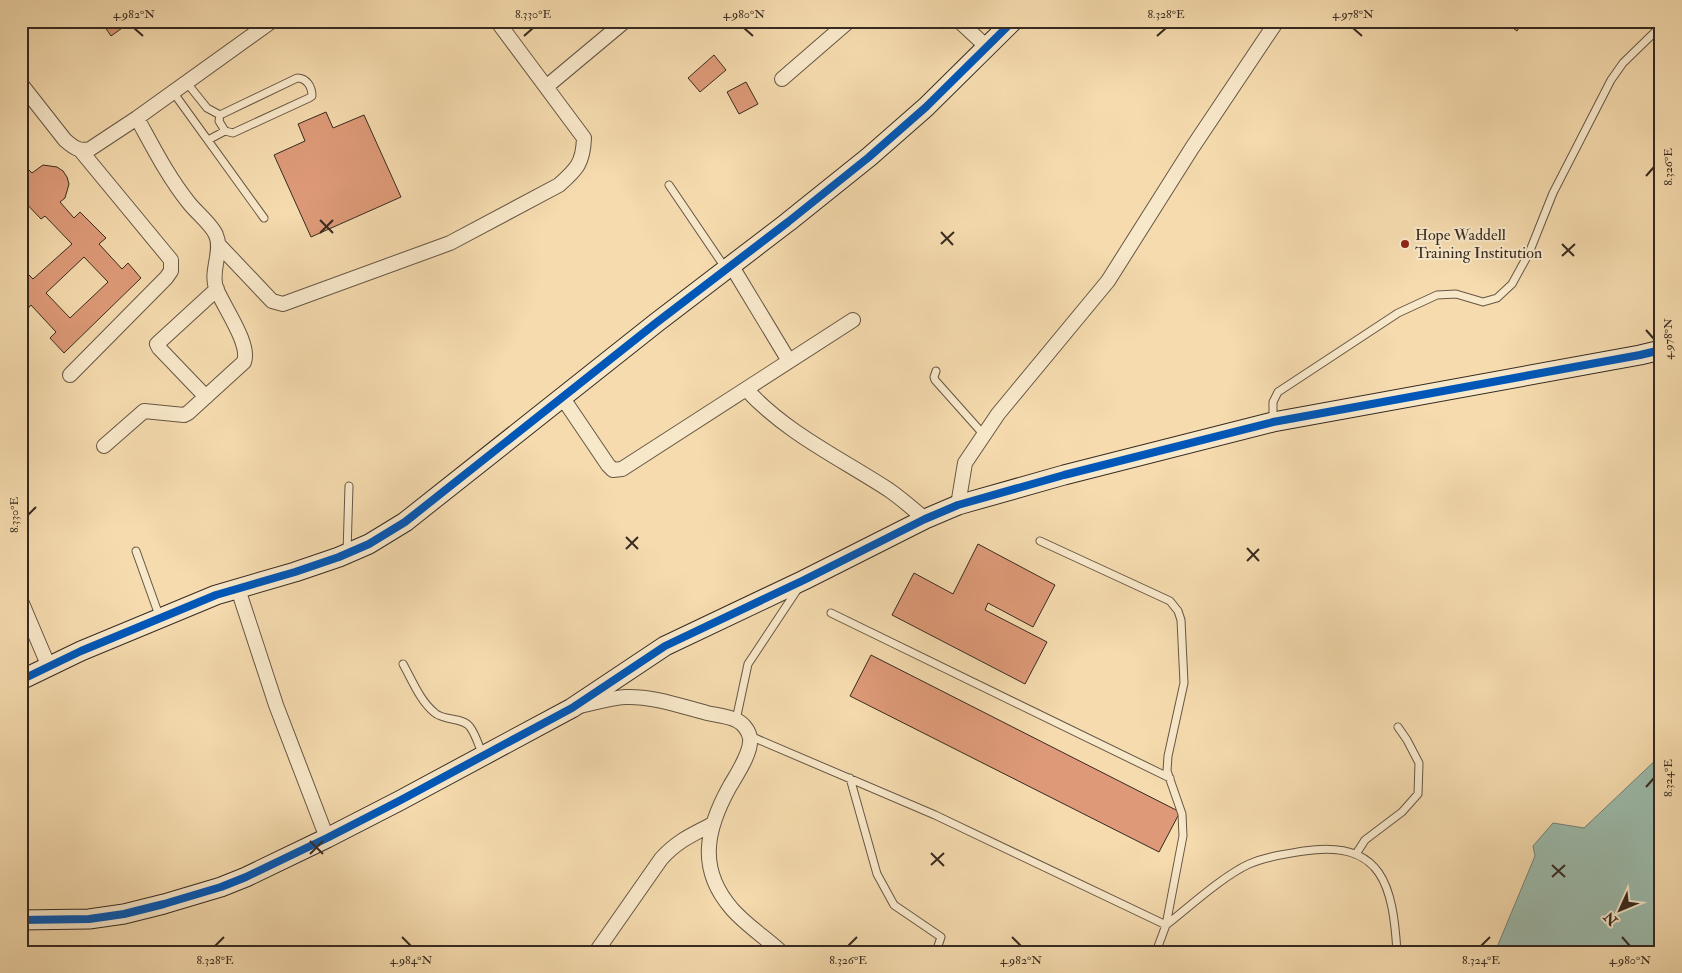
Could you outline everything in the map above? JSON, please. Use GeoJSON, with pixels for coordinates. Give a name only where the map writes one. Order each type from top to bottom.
{"type":"FeatureCollection","features":[{"type":"Feature","properties":{"kind":"street"},"geometry":{"type":"LineString","coordinates":[[81,151],[100,144],[272,21]]}},
{"type":"Feature","properties":{"kind":"street"},"geometry":{"type":"LineString","coordinates":[[218,244],[272,300],[282,304],[450,243],[559,185],[573,172],[583,156],[584,138],[497,21]]}},
{"type":"Feature","properties":{"kind":"street"},"geometry":{"type":"LineString","coordinates":[[546,87],[625,21]]}},
{"type":"Feature","properties":{"kind":"street"},"geometry":{"type":"LineString","coordinates":[[782,79],[849,21]]}},
{"type":"Feature","properties":{"kind":"street"},"geometry":{"type":"LineString","coordinates":[[959,21],[988,48]]}},
{"type":"Feature","properties":{"kind":"street"},"geometry":{"type":"LineString","coordinates":[[21,680],[81,651],[216,595],[295,572],[347,553],[377,540],[405,522],[869,157],[926,107],[988,48],[1013,21]]}},
{"type":"Feature","properties":{"kind":"street"},"geometry":{"type":"LineString","coordinates":[[958,505],[965,463],[984,434],[998,414],[1108,281],[1192,148],[1277,21]]}},
{"type":"Feature","properties":{"kind":"street"},"geometry":{"type":"LineString","coordinates":[[21,84],[65,140],[81,151],[171,260],[171,271],[166,278],[70,375]]}},
{"type":"Feature","properties":{"kind":"street"},"geometry":{"type":"LineString","coordinates":[[104,446],[144,411],[184,415],[192,410],[244,362],[246,356],[243,342],[217,289],[214,275],[218,244],[216,234],[188,203],[156,153],[137,118]]}},
{"type":"Feature","properties":{"kind":"street"},"geometry":{"type":"LineString","coordinates":[[728,267],[789,361]]}},
{"type":"Feature","properties":{"kind":"street"},"geometry":{"type":"LineString","coordinates":[[206,397],[157,344],[217,289]]}},
{"type":"Feature","properties":{"kind":"street"},"geometry":{"type":"LineString","coordinates":[[562,398],[608,465],[613,470],[622,469],[853,320]]}},
{"type":"Feature","properties":{"kind":"street"},"geometry":{"type":"LineString","coordinates":[[21,920],[89,919],[124,914],[221,887],[327,838],[572,708],[665,646],[804,580],[925,519],[958,505],[1064,475],[1273,422],[1661,350]]}},
{"type":"Feature","properties":{"kind":"street"},"geometry":{"type":"LineString","coordinates":[[746,388],[761,405],[793,431],[890,491],[925,519]]}},
{"type":"Feature","properties":{"kind":"street"},"geometry":{"type":"LineString","coordinates":[[238,589],[276,706],[327,838]]}},
{"type":"Feature","properties":{"kind":"street"},"geometry":{"type":"LineString","coordinates":[[21,601],[49,667]]}},
{"type":"Feature","properties":{"kind":"street"},"geometry":{"type":"LineString","coordinates":[[572,708],[624,697],[654,699],[736,720],[747,730],[750,736],[750,743],[743,763],[718,807],[712,825],[708,844],[710,863],[715,881],[733,910],[781,952]]}},
{"type":"Feature","properties":{"kind":"street"},"geometry":{"type":"LineString","coordinates":[[596,952],[670,849],[683,839],[712,825]]}},
{"type":"Feature","properties":{"kind":"lane"},"geometry":{"type":"LineString","coordinates":[[1273,422],[1273,402],[1278,392],[1398,313],[1437,295],[1456,294],[1483,302],[1497,298],[1512,284],[1529,253],[1554,193],[1611,80],[1623,63],[1661,26]]}},
{"type":"Feature","properties":{"kind":"lane"},"geometry":{"type":"LineString","coordinates":[[298,78],[307,81],[312,91],[312,96],[309,98],[233,134],[225,130],[219,121],[220,115],[298,78]]}},
{"type":"Feature","properties":{"kind":"lane"},"geometry":{"type":"LineString","coordinates":[[186,83],[207,108],[220,115]]}},
{"type":"Feature","properties":{"kind":"lane"},"geometry":{"type":"LineString","coordinates":[[172,92],[264,218]]}},
{"type":"Feature","properties":{"kind":"lane"},"geometry":{"type":"LineString","coordinates":[[208,140],[225,130]]}},
{"type":"Feature","properties":{"kind":"lane"},"geometry":{"type":"LineString","coordinates":[[669,185],[728,267]]}},
{"type":"Feature","properties":{"kind":"lane"},"geometry":{"type":"LineString","coordinates":[[936,371],[935,380],[984,434]]}},
{"type":"Feature","properties":{"kind":"lane"},"geometry":{"type":"LineString","coordinates":[[347,553],[349,486]]}},
{"type":"Feature","properties":{"kind":"lane"},"geometry":{"type":"LineString","coordinates":[[1040,542],[1170,601],[1178,610],[1181,620],[1184,683],[1168,756],[1168,771],[1182,814],[1183,836],[1166,925],[1156,952]]}},
{"type":"Feature","properties":{"kind":"lane"},"geometry":{"type":"LineString","coordinates":[[136,551],[160,619]]}},
{"type":"Feature","properties":{"kind":"lane"},"geometry":{"type":"LineString","coordinates":[[736,720],[748,664],[804,580]]}},
{"type":"Feature","properties":{"kind":"lane"},"geometry":{"type":"LineString","coordinates":[[831,614],[1170,778]]}},
{"type":"Feature","properties":{"kind":"lane"},"geometry":{"type":"LineString","coordinates":[[403,664],[426,704],[436,714],[447,719],[465,723],[470,727],[483,756]]}},
{"type":"Feature","properties":{"kind":"lane"},"geometry":{"type":"LineString","coordinates":[[1356,854],[1365,840],[1402,812],[1418,794],[1419,763],[1398,726]]}},
{"type":"Feature","properties":{"kind":"lane"},"geometry":{"type":"LineString","coordinates":[[750,736],[935,815],[1166,925]]}},
{"type":"Feature","properties":{"kind":"lane"},"geometry":{"type":"LineString","coordinates":[[850,778],[876,874],[894,905],[941,937],[936,952]]}},
{"type":"Feature","properties":{"kind":"lane"},"geometry":{"type":"LineString","coordinates":[[1166,925],[1219,883],[1248,865],[1270,857],[1324,848],[1356,854],[1377,870],[1386,884],[1395,924],[1397,952]]}},
{"type":"Feature","properties":{"kind":"shaded area"},"geometry":{"type":"Polygon","coordinates":[[[1661,755],[1661,952],[1495,952],[1535,856],[1533,846],[1553,823],[1584,828],[1661,755]]]}},
{"type":"Feature","properties":{"kind":"building"},"geometry":{"type":"Polygon","coordinates":[[[101,21],[132,21],[111,36],[101,21]]]}},
{"type":"Feature","properties":{"kind":"building"},"geometry":{"type":"Polygon","coordinates":[[[1503,21],[1523,21],[1517,31],[1503,21]]]}},
{"type":"Feature","properties":{"kind":"building"},"geometry":{"type":"Polygon","coordinates":[[[714,55],[726,70],[700,92],[688,78],[714,55]]]}},
{"type":"Feature","properties":{"kind":"building"},"geometry":{"type":"Polygon","coordinates":[[[746,82],[758,104],[739,114],[727,92],[746,82]]]}},
{"type":"Feature","properties":{"kind":"building"},"geometry":{"type":"Polygon","coordinates":[[[326,112],[333,128],[364,115],[401,197],[311,237],[274,155],[305,141],[298,124],[326,112]]]}},
{"type":"Feature","properties":{"kind":"building"},"geometry":{"type":"Polygon","coordinates":[[[21,162],[32,173],[43,165],[57,167],[63,171],[69,184],[65,198],[60,202],[74,218],[80,212],[106,238],[99,244],[122,269],[128,263],[141,278],[64,353],[50,338],[56,332],[31,305],[25,312],[21,307],[21,267],[33,279],[72,244],[45,216],[41,219],[21,198],[21,162]],[[84,257],[46,293],[70,318],[108,282],[84,257]]]}},
{"type":"Feature","properties":{"kind":"building"},"geometry":{"type":"Polygon","coordinates":[[[978,544],[1055,585],[1033,627],[988,603],[985,610],[1047,642],[1025,684],[892,615],[914,573],[953,594],[978,544]]]}},
{"type":"Feature","properties":{"kind":"building"},"geometry":{"type":"Polygon","coordinates":[[[871,655],[1180,812],[1159,852],[850,696],[871,655]]]}},
{"type":"Feature","properties":{"kind":"cycle path"},"geometry":{"type":"LineString","coordinates":[[21,680],[81,651],[216,595],[339,557],[369,544],[405,522],[869,157],[926,107],[1013,21]]}},
{"type":"Feature","properties":{"kind":"cycle path"},"geometry":{"type":"LineString","coordinates":[[21,920],[89,919],[124,914],[221,887],[246,877],[399,801],[572,708],[665,646],[804,580],[925,519],[958,505],[1064,475],[1273,422],[1661,350]]}},
{"type":"Feature","properties":{"kind":"place","name":"Hope Waddell Training Institution"},"geometry":{"type":"Point","coordinates":[1405,244]}}]}
